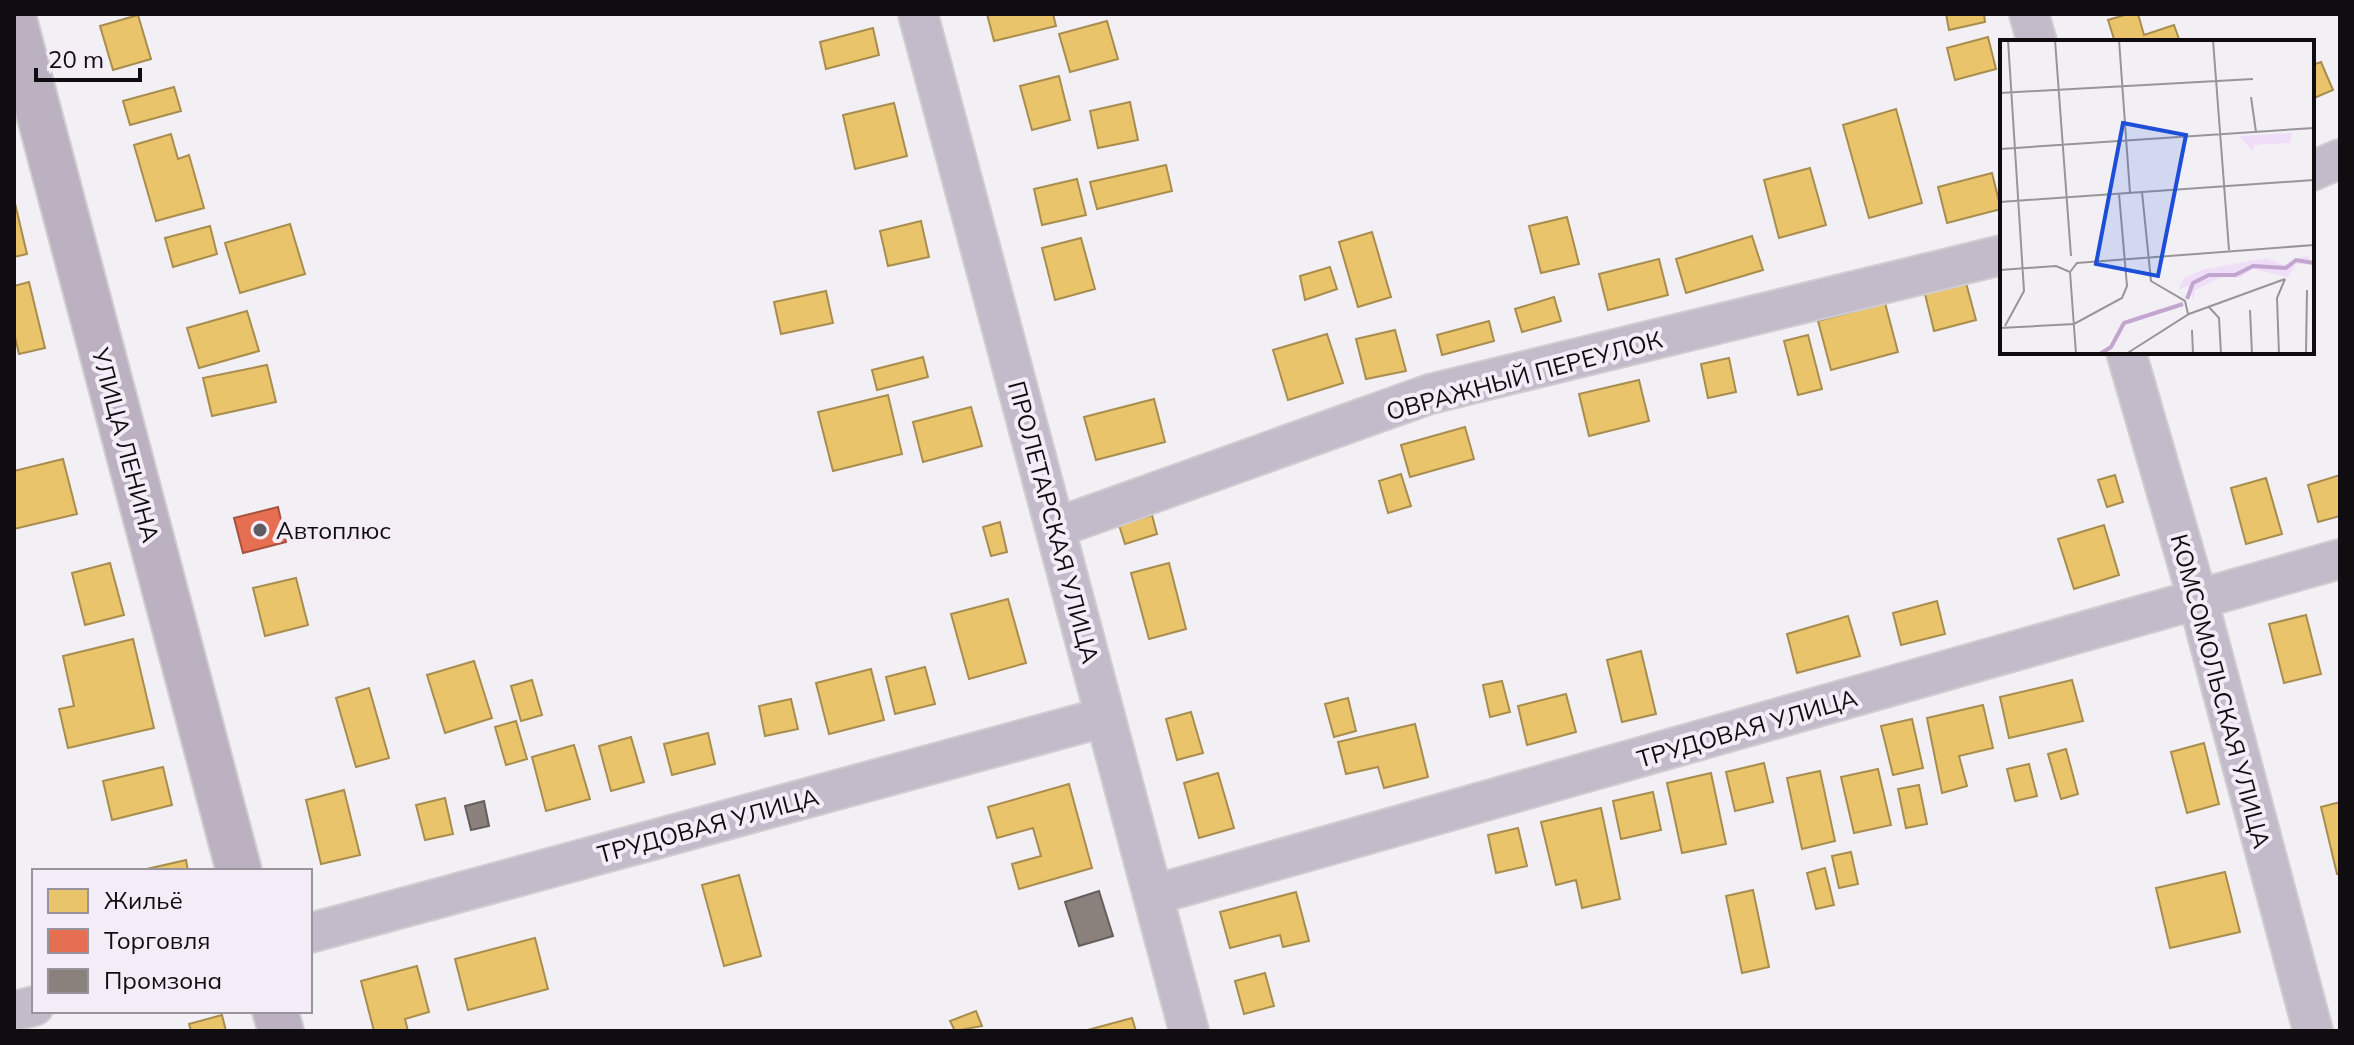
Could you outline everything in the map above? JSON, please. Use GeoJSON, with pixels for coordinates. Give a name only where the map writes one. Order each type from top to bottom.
{"type":"FeatureCollection","features":[{"type":"Feature","properties":{"kind":"street","name":"ПРОЛЕТАРСКАЯ УЛИЦА"},"geometry":{"type":"LineString","coordinates":[[918,14],[1189,1031]]}},
{"type":"Feature","properties":{"kind":"street"},"geometry":{"type":"LineString","coordinates":[[2029,14],[2036,40]]}},
{"type":"Feature","properties":{"kind":"street","name":"УЛИЦА ЛЕНИНА"},"geometry":{"type":"LineString","coordinates":[[14,19],[238,869]]}},
{"type":"Feature","properties":{"kind":"street"},"geometry":{"type":"LineString","coordinates":[[2314,170],[2340,159]]}},
{"type":"Feature","properties":{"kind":"street","name":"ОВРАЖНЫЙ ПЕРЕУЛОК"},"geometry":{"type":"LineString","coordinates":[[1055,528],[1430,394],[2000,255]]}},
{"type":"Feature","properties":{"kind":"street","name":"КОМСОМОЛЬСКАЯ УЛИЦА"},"geometry":{"type":"LineString","coordinates":[[2127,354],[2198,600],[2313,1031]]}},
{"type":"Feature","properties":{"kind":"street","name":"ТРУДОВАЯ УЛИЦА"},"geometry":{"type":"LineString","coordinates":[[1153,895],[2340,559]]}},
{"type":"Feature","properties":{"kind":"street","name":"ТРУДОВАЯ УЛИЦА"},"geometry":{"type":"LineString","coordinates":[[312,932],[1105,717]]}},
{"type":"Feature","properties":{"kind":"building: Жильё"},"geometry":{"type":"Polygon","coordinates":[[[987,14],[1053,14],[1056,26],[994,41],[987,14]]]}},
{"type":"Feature","properties":{"kind":"building: Жильё"},"geometry":{"type":"Polygon","coordinates":[[[1946,14],[1984,14],[1985,22],[1949,30],[1946,14]]]}},
{"type":"Feature","properties":{"kind":"building: Жильё"},"geometry":{"type":"Polygon","coordinates":[[[2138,14],[2144,35],[2174,25],[2179,40],[2114,40],[2108,20],[2138,14]]]}},
{"type":"Feature","properties":{"kind":"building: Жильё"},"geometry":{"type":"Polygon","coordinates":[[[138,15],[151,59],[113,70],[100,26],[138,15]]]}},
{"type":"Feature","properties":{"kind":"building: Жильё"},"geometry":{"type":"Polygon","coordinates":[[[1107,21],[1118,59],[1070,72],[1059,34],[1107,21]]]}},
{"type":"Feature","properties":{"kind":"building: Жильё"},"geometry":{"type":"Polygon","coordinates":[[[873,28],[879,55],[826,69],[820,42],[873,28]]]}},
{"type":"Feature","properties":{"kind":"building: Жильё"},"geometry":{"type":"Polygon","coordinates":[[[1988,37],[1996,69],[1955,80],[1947,48],[1988,37]]]}},
{"type":"Feature","properties":{"kind":"building: Жильё"},"geometry":{"type":"Polygon","coordinates":[[[2321,62],[2333,90],[2314,98],[2314,64],[2321,62]]]}},
{"type":"Feature","properties":{"kind":"building: Жильё"},"geometry":{"type":"Polygon","coordinates":[[[1059,76],[1070,120],[1032,130],[1020,86],[1059,76]]]}},
{"type":"Feature","properties":{"kind":"building: Жильё"},"geometry":{"type":"Polygon","coordinates":[[[174,87],[181,111],[130,125],[123,101],[174,87]]]}},
{"type":"Feature","properties":{"kind":"building: Жильё"},"geometry":{"type":"Polygon","coordinates":[[[1130,102],[1138,140],[1098,148],[1090,111],[1130,102]]]}},
{"type":"Feature","properties":{"kind":"building: Жильё"},"geometry":{"type":"Polygon","coordinates":[[[894,103],[907,156],[855,169],[843,115],[894,103]]]}},
{"type":"Feature","properties":{"kind":"building: Жильё"},"geometry":{"type":"Polygon","coordinates":[[[1896,109],[1922,203],[1869,218],[1843,125],[1896,109]]]}},
{"type":"Feature","properties":{"kind":"building: Жильё"},"geometry":{"type":"Polygon","coordinates":[[[171,134],[178,159],[189,155],[204,208],[156,221],[134,145],[171,134]]]}},
{"type":"Feature","properties":{"kind":"building: Жильё"},"geometry":{"type":"Polygon","coordinates":[[[1166,165],[1172,191],[1097,209],[1090,182],[1166,165]]]}},
{"type":"Feature","properties":{"kind":"building: Жильё"},"geometry":{"type":"Polygon","coordinates":[[[1810,168],[1826,225],[1779,238],[1764,180],[1810,168]]]}},
{"type":"Feature","properties":{"kind":"building: Жильё"},"geometry":{"type":"Polygon","coordinates":[[[1992,173],[2000,209],[1947,223],[1938,187],[1992,173]]]}},
{"type":"Feature","properties":{"kind":"building: Жильё"},"geometry":{"type":"Polygon","coordinates":[[[1077,179],[1086,215],[1042,225],[1034,189],[1077,179]]]}},
{"type":"Feature","properties":{"kind":"building: Жильё"},"geometry":{"type":"Polygon","coordinates":[[[14,199],[27,254],[14,257],[14,199]]]}},
{"type":"Feature","properties":{"kind":"building: Жильё"},"geometry":{"type":"Polygon","coordinates":[[[1567,217],[1579,264],[1541,273],[1529,226],[1567,217]]]}},
{"type":"Feature","properties":{"kind":"building: Жильё"},"geometry":{"type":"Polygon","coordinates":[[[921,221],[929,257],[888,266],[880,231],[921,221]]]}},
{"type":"Feature","properties":{"kind":"building: Жильё"},"geometry":{"type":"Polygon","coordinates":[[[290,224],[305,274],[240,293],[225,243],[290,224]]]}},
{"type":"Feature","properties":{"kind":"building: Жильё"},"geometry":{"type":"Polygon","coordinates":[[[210,226],[217,254],[173,267],[165,238],[210,226]]]}},
{"type":"Feature","properties":{"kind":"building: Жильё"},"geometry":{"type":"Polygon","coordinates":[[[1372,232],[1391,297],[1358,307],[1339,242],[1372,232]]]}},
{"type":"Feature","properties":{"kind":"building: Жильё"},"geometry":{"type":"Polygon","coordinates":[[[1752,236],[1763,270],[1686,293],[1676,259],[1752,236]]]}},
{"type":"Feature","properties":{"kind":"building: Жильё"},"geometry":{"type":"Polygon","coordinates":[[[1081,238],[1095,289],[1055,300],[1042,248],[1081,238]]]}},
{"type":"Feature","properties":{"kind":"building: Жильё"},"geometry":{"type":"Polygon","coordinates":[[[1659,259],[1668,295],[1608,310],[1599,274],[1659,259]]]}},
{"type":"Feature","properties":{"kind":"building: Жильё"},"geometry":{"type":"Polygon","coordinates":[[[1330,267],[1337,289],[1305,300],[1300,276],[1330,267]]]}},
{"type":"Feature","properties":{"kind":"building: Жильё"},"geometry":{"type":"Polygon","coordinates":[[[1965,279],[1976,320],[1934,331],[1924,290],[1965,279]]]}},
{"type":"Feature","properties":{"kind":"building: Жильё"},"geometry":{"type":"Polygon","coordinates":[[[29,282],[45,348],[19,354],[14,333],[14,286],[29,282]]]}},
{"type":"Feature","properties":{"kind":"building: Жильё"},"geometry":{"type":"Polygon","coordinates":[[[826,291],[833,323],[781,334],[774,302],[826,291]]]}},
{"type":"Feature","properties":{"kind":"building: Жильё"},"geometry":{"type":"Polygon","coordinates":[[[1554,297],[1561,321],[1522,332],[1515,309],[1554,297]]]}},
{"type":"Feature","properties":{"kind":"building: Жильё"},"geometry":{"type":"Polygon","coordinates":[[[1885,303],[1898,352],[1831,370],[1818,321],[1885,303]]]}},
{"type":"Feature","properties":{"kind":"building: Жильё"},"geometry":{"type":"Polygon","coordinates":[[[247,311],[259,351],[199,368],[187,328],[247,311]]]}},
{"type":"Feature","properties":{"kind":"building: Жильё"},"geometry":{"type":"Polygon","coordinates":[[[1489,321],[1494,341],[1442,355],[1437,335],[1489,321]]]}},
{"type":"Feature","properties":{"kind":"building: Жильё"},"geometry":{"type":"Polygon","coordinates":[[[1395,330],[1406,371],[1366,379],[1356,339],[1395,330]]]}},
{"type":"Feature","properties":{"kind":"building: Жильё"},"geometry":{"type":"Polygon","coordinates":[[[1327,334],[1343,383],[1288,400],[1273,350],[1327,334]]]}},
{"type":"Feature","properties":{"kind":"building: Жильё"},"geometry":{"type":"Polygon","coordinates":[[[1808,335],[1822,389],[1798,395],[1784,341],[1808,335]]]}},
{"type":"Feature","properties":{"kind":"building: Жильё"},"geometry":{"type":"Polygon","coordinates":[[[923,357],[928,377],[877,390],[872,370],[923,357]]]}},
{"type":"Feature","properties":{"kind":"building: Жильё"},"geometry":{"type":"Polygon","coordinates":[[[1729,358],[1736,392],[1708,398],[1701,364],[1729,358]]]}},
{"type":"Feature","properties":{"kind":"building: Жильё"},"geometry":{"type":"Polygon","coordinates":[[[267,365],[276,402],[212,416],[203,378],[267,365]]]}},
{"type":"Feature","properties":{"kind":"building: Жильё"},"geometry":{"type":"Polygon","coordinates":[[[1639,380],[1649,421],[1589,436],[1579,394],[1639,380]]]}},
{"type":"Feature","properties":{"kind":"building: Жильё"},"geometry":{"type":"Polygon","coordinates":[[[888,395],[902,454],[833,471],[818,412],[888,395]]]}},
{"type":"Feature","properties":{"kind":"building: Жильё"},"geometry":{"type":"Polygon","coordinates":[[[1154,399],[1165,442],[1096,460],[1084,417],[1154,399]]]}},
{"type":"Feature","properties":{"kind":"building: Жильё"},"geometry":{"type":"Polygon","coordinates":[[[971,407],[982,446],[923,462],[913,422],[971,407]]]}},
{"type":"Feature","properties":{"kind":"building: Жильё"},"geometry":{"type":"Polygon","coordinates":[[[1465,427],[1474,459],[1410,477],[1401,445],[1465,427]]]}},
{"type":"Feature","properties":{"kind":"building: Жильё"},"geometry":{"type":"Polygon","coordinates":[[[63,459],[77,514],[14,529],[14,471],[63,459]]]}},
{"type":"Feature","properties":{"kind":"building: Жильё"},"geometry":{"type":"Polygon","coordinates":[[[1401,474],[1411,506],[1388,513],[1379,481],[1401,474]]]}},
{"type":"Feature","properties":{"kind":"building: Жильё"},"geometry":{"type":"Polygon","coordinates":[[[2115,475],[2123,502],[2107,507],[2098,480],[2115,475]]]}},
{"type":"Feature","properties":{"kind":"building: Жильё"},"geometry":{"type":"Polygon","coordinates":[[[2340,475],[2340,516],[2318,522],[2308,485],[2340,475]]]}},
{"type":"Feature","properties":{"kind":"building: Жильё"},"geometry":{"type":"Polygon","coordinates":[[[2266,478],[2282,534],[2246,544],[2231,488],[2266,478]]]}},
{"type":"Feature","properties":{"kind":"building: Жильё"},"geometry":{"type":"Polygon","coordinates":[[[1152,515],[1157,534],[1125,544],[1119,525],[1152,515]]]}},
{"type":"Feature","properties":{"kind":"building: Жильё"},"geometry":{"type":"Polygon","coordinates":[[[1000,522],[1007,552],[991,556],[983,527],[1000,522]]]}},
{"type":"Feature","properties":{"kind":"building: Жильё"},"geometry":{"type":"Polygon","coordinates":[[[2104,525],[2119,575],[2074,589],[2058,539],[2104,525]]]}},
{"type":"Feature","properties":{"kind":"building: Жильё"},"geometry":{"type":"Polygon","coordinates":[[[110,563],[124,615],[85,625],[72,573],[110,563]]]}},
{"type":"Feature","properties":{"kind":"building: Жильё"},"geometry":{"type":"Polygon","coordinates":[[[1169,563],[1186,629],[1149,639],[1131,573],[1169,563]]]}},
{"type":"Feature","properties":{"kind":"building: Жильё"},"geometry":{"type":"Polygon","coordinates":[[[296,578],[308,625],[265,636],[253,588],[296,578]]]}},
{"type":"Feature","properties":{"kind":"building: Жильё"},"geometry":{"type":"Polygon","coordinates":[[[1008,599],[1026,663],[969,679],[951,614],[1008,599]]]}},
{"type":"Feature","properties":{"kind":"building: Жильё"},"geometry":{"type":"Polygon","coordinates":[[[1937,601],[1945,634],[1901,645],[1893,613],[1937,601]]]}},
{"type":"Feature","properties":{"kind":"building: Жильё"},"geometry":{"type":"Polygon","coordinates":[[[2306,615],[2321,674],[2284,683],[2269,624],[2306,615]]]}},
{"type":"Feature","properties":{"kind":"building: Жильё"},"geometry":{"type":"Polygon","coordinates":[[[1848,616],[1860,656],[1797,673],[1787,634],[1848,616]]]}},
{"type":"Feature","properties":{"kind":"building: Жильё"},"geometry":{"type":"Polygon","coordinates":[[[133,639],[154,728],[68,748],[59,709],[74,706],[63,656],[133,639]]]}},
{"type":"Feature","properties":{"kind":"building: Жильё"},"geometry":{"type":"Polygon","coordinates":[[[1641,651],[1656,714],[1622,722],[1607,660],[1641,651]]]}},
{"type":"Feature","properties":{"kind":"building: Жильё"},"geometry":{"type":"Polygon","coordinates":[[[474,661],[492,718],[445,733],[427,675],[474,661]]]}},
{"type":"Feature","properties":{"kind":"building: Жильё"},"geometry":{"type":"Polygon","coordinates":[[[925,667],[935,704],[895,714],[886,677],[925,667]]]}},
{"type":"Feature","properties":{"kind":"building: Жильё"},"geometry":{"type":"Polygon","coordinates":[[[871,669],[884,720],[829,734],[816,683],[871,669]]]}},
{"type":"Feature","properties":{"kind":"building: Жильё"},"geometry":{"type":"Polygon","coordinates":[[[532,680],[542,715],[521,721],[511,686],[532,680]]]}},
{"type":"Feature","properties":{"kind":"building: Жильё"},"geometry":{"type":"Polygon","coordinates":[[[2072,680],[2083,721],[2009,738],[2000,697],[2072,680]]]}},
{"type":"Feature","properties":{"kind":"building: Жильё"},"geometry":{"type":"Polygon","coordinates":[[[1502,681],[1510,712],[1490,717],[1483,685],[1502,681]]]}},
{"type":"Feature","properties":{"kind":"building: Жильё"},"geometry":{"type":"Polygon","coordinates":[[[369,688],[389,758],[356,767],[336,698],[369,688]]]}},
{"type":"Feature","properties":{"kind":"building: Жильё"},"geometry":{"type":"Polygon","coordinates":[[[1566,694],[1576,732],[1527,745],[1518,706],[1566,694]]]}},
{"type":"Feature","properties":{"kind":"building: Жильё"},"geometry":{"type":"Polygon","coordinates":[[[1348,698],[1356,731],[1334,737],[1325,704],[1348,698]]]}},
{"type":"Feature","properties":{"kind":"building: Жильё"},"geometry":{"type":"Polygon","coordinates":[[[791,699],[798,729],[765,736],[759,706],[791,699]]]}},
{"type":"Feature","properties":{"kind":"building: Жильё"},"geometry":{"type":"Polygon","coordinates":[[[1983,705],[1993,748],[1959,756],[1967,786],[1942,793],[1927,718],[1983,705]]]}},
{"type":"Feature","properties":{"kind":"building: Жильё"},"geometry":{"type":"Polygon","coordinates":[[[1191,712],[1203,753],[1177,760],[1166,719],[1191,712]]]}},
{"type":"Feature","properties":{"kind":"building: Жильё"},"geometry":{"type":"Polygon","coordinates":[[[1912,719],[1923,768],[1893,775],[1881,726],[1912,719]]]}},
{"type":"Feature","properties":{"kind":"building: Жильё"},"geometry":{"type":"Polygon","coordinates":[[[516,721],[527,759],[506,765],[495,727],[516,721]]]}},
{"type":"Feature","properties":{"kind":"building: Жильё"},"geometry":{"type":"Polygon","coordinates":[[[1415,724],[1428,777],[1384,788],[1378,767],[1346,774],[1338,742],[1415,724]]]}},
{"type":"Feature","properties":{"kind":"building: Жильё"},"geometry":{"type":"Polygon","coordinates":[[[708,733],[715,764],[672,775],[664,744],[708,733]]]}},
{"type":"Feature","properties":{"kind":"building: Жильё"},"geometry":{"type":"Polygon","coordinates":[[[631,737],[644,782],[611,791],[599,746],[631,737]]]}},
{"type":"Feature","properties":{"kind":"building: Жильё"},"geometry":{"type":"Polygon","coordinates":[[[2204,743],[2219,804],[2187,813],[2171,752],[2204,743]]]}},
{"type":"Feature","properties":{"kind":"building: Жильё"},"geometry":{"type":"Polygon","coordinates":[[[574,745],[590,799],[546,811],[532,757],[574,745]]]}},
{"type":"Feature","properties":{"kind":"building: Жильё"},"geometry":{"type":"Polygon","coordinates":[[[2066,749],[2078,794],[2061,799],[2048,754],[2066,749]]]}},
{"type":"Feature","properties":{"kind":"building: Жильё"},"geometry":{"type":"Polygon","coordinates":[[[1764,763],[1773,802],[1735,811],[1726,772],[1764,763]]]}},
{"type":"Feature","properties":{"kind":"building: Жильё"},"geometry":{"type":"Polygon","coordinates":[[[2029,764],[2037,796],[2015,801],[2007,769],[2029,764]]]}},
{"type":"Feature","properties":{"kind":"building: Жильё"},"geometry":{"type":"Polygon","coordinates":[[[163,767],[172,805],[112,820],[103,781],[163,767]]]}},
{"type":"Feature","properties":{"kind":"building: Жильё"},"geometry":{"type":"Polygon","coordinates":[[[1878,769],[1891,825],[1854,833],[1841,777],[1878,769]]]}},
{"type":"Feature","properties":{"kind":"building: Жильё"},"geometry":{"type":"Polygon","coordinates":[[[1820,771],[1835,841],[1802,849],[1787,778],[1820,771]]]}},
{"type":"Feature","properties":{"kind":"building: Жильё"},"geometry":{"type":"Polygon","coordinates":[[[1218,773],[1234,828],[1199,838],[1184,783],[1218,773]]]}},
{"type":"Feature","properties":{"kind":"building: Жильё"},"geometry":{"type":"Polygon","coordinates":[[[1711,773],[1726,844],[1682,853],[1667,783],[1711,773]]]}},
{"type":"Feature","properties":{"kind":"building: Жильё"},"geometry":{"type":"Polygon","coordinates":[[[1069,784],[1092,868],[1019,889],[1012,864],[1041,856],[1033,828],[997,838],[988,807],[1069,784]]]}},
{"type":"Feature","properties":{"kind":"building: Жильё"},"geometry":{"type":"Polygon","coordinates":[[[1919,785],[1927,824],[1906,828],[1898,789],[1919,785]]]}},
{"type":"Feature","properties":{"kind":"building: Жильё"},"geometry":{"type":"Polygon","coordinates":[[[344,790],[360,855],[321,864],[306,800],[344,790]]]}},
{"type":"Feature","properties":{"kind":"building: Жильё"},"geometry":{"type":"Polygon","coordinates":[[[1653,792],[1661,830],[1621,839],[1613,801],[1653,792]]]}},
{"type":"Feature","properties":{"kind":"building: Жильё"},"geometry":{"type":"Polygon","coordinates":[[[445,798],[453,834],[425,840],[416,805],[445,798]]]}},
{"type":"Feature","properties":{"kind":"building: Жильё"},"geometry":{"type":"Polygon","coordinates":[[[2340,802],[2340,873],[2337,874],[2321,807],[2340,802]]]}},
{"type":"Feature","properties":{"kind":"building: Жильё"},"geometry":{"type":"Polygon","coordinates":[[[1601,808],[1620,899],[1582,908],[1576,880],[1556,885],[1541,822],[1601,808]]]}},
{"type":"Feature","properties":{"kind":"building: Жильё"},"geometry":{"type":"Polygon","coordinates":[[[1518,828],[1527,866],[1496,873],[1488,835],[1518,828]]]}},
{"type":"Feature","properties":{"kind":"building: Жильё"},"geometry":{"type":"Polygon","coordinates":[[[1851,852],[1858,884],[1839,888],[1832,856],[1851,852]]]}},
{"type":"Feature","properties":{"kind":"building: Жильё"},"geometry":{"type":"Polygon","coordinates":[[[186,860],[188,869],[147,869],[186,860]]]}},
{"type":"Feature","properties":{"kind":"building: Жильё"},"geometry":{"type":"Polygon","coordinates":[[[1825,868],[1834,905],[1816,909],[1807,873],[1825,868]]]}},
{"type":"Feature","properties":{"kind":"building: Жильё"},"geometry":{"type":"Polygon","coordinates":[[[2225,872],[2240,932],[2170,948],[2156,888],[2225,872]]]}},
{"type":"Feature","properties":{"kind":"building: Жильё"},"geometry":{"type":"Polygon","coordinates":[[[739,875],[761,956],[724,966],[702,885],[739,875]]]}},
{"type":"Feature","properties":{"kind":"building: Жильё"},"geometry":{"type":"Polygon","coordinates":[[[1753,890],[1769,967],[1742,973],[1726,896],[1753,890]]]}},
{"type":"Feature","properties":{"kind":"building: Жильё"},"geometry":{"type":"Polygon","coordinates":[[[1296,892],[1309,941],[1283,947],[1280,935],[1230,948],[1220,912],[1296,892]]]}},
{"type":"Feature","properties":{"kind":"building: Жильё"},"geometry":{"type":"Polygon","coordinates":[[[535,938],[548,989],[468,1010],[455,959],[535,938]]]}},
{"type":"Feature","properties":{"kind":"building: Жильё"},"geometry":{"type":"Polygon","coordinates":[[[417,966],[429,1012],[405,1019],[408,1031],[374,1031],[361,981],[417,966]]]}},
{"type":"Feature","properties":{"kind":"building: Жильё"},"geometry":{"type":"Polygon","coordinates":[[[1265,973],[1274,1006],[1244,1014],[1235,981],[1265,973]]]}},
{"type":"Feature","properties":{"kind":"building: Жильё"},"geometry":{"type":"Polygon","coordinates":[[[976,1011],[982,1026],[955,1031],[950,1021],[976,1011]]]}},
{"type":"Feature","properties":{"kind":"building: Жильё"},"geometry":{"type":"Polygon","coordinates":[[[222,1015],[226,1031],[191,1031],[189,1024],[222,1015]]]}},
{"type":"Feature","properties":{"kind":"building: Жильё"},"geometry":{"type":"Polygon","coordinates":[[[1132,1018],[1136,1031],[1084,1031],[1132,1018]]]}},
{"type":"Feature","properties":{"kind":"building: Торговля","name":"Автоплюс"},"geometry":{"type":"Polygon","coordinates":[[[278,507],[286,542],[243,553],[234,518],[278,507]]]}},
{"type":"Feature","properties":{"kind":"building: Промзона"},"geometry":{"type":"Polygon","coordinates":[[[484,801],[489,826],[471,830],[465,806],[484,801]]]}},
{"type":"Feature","properties":{"kind":"building: Промзона"},"geometry":{"type":"Polygon","coordinates":[[[1099,891],[1113,936],[1079,946],[1065,902],[1099,891]]]}},
{"type":"Feature","properties":{"kind":"place","name":"Автоплюс"},"geometry":{"type":"Point","coordinates":[260,530]}}]}
